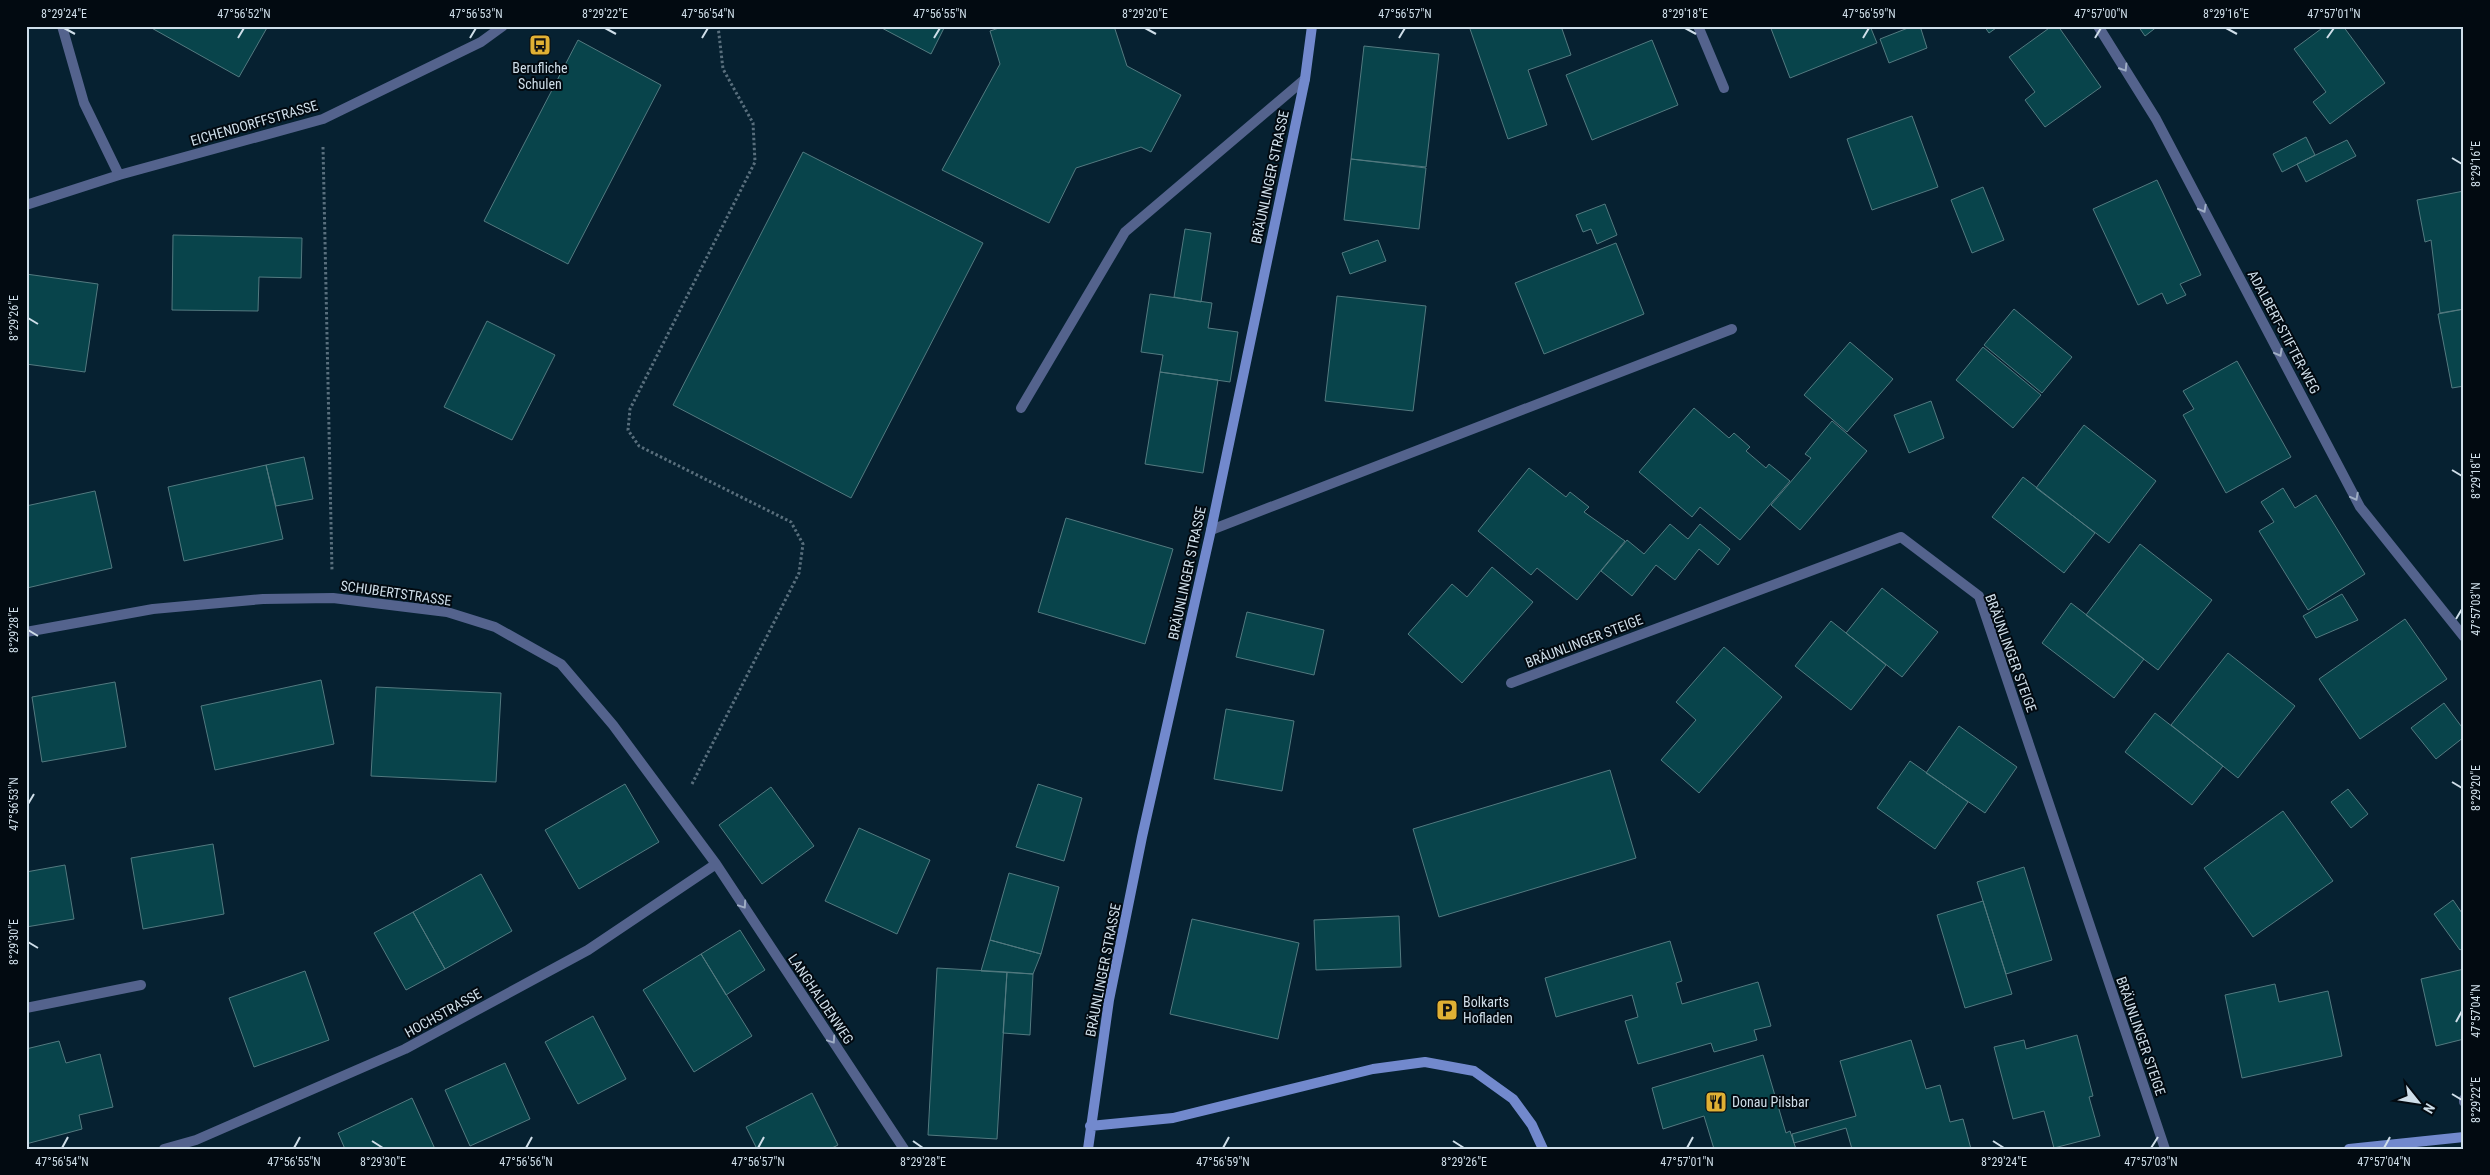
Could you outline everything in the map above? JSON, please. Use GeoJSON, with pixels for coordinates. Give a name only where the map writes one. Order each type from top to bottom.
{"type":"FeatureCollection","features":[{"type":"Feature","properties":{"kind":"main road","name":"BRÄUNLINGER STRASSE"},"geometry":{"type":"LineString","coordinates":[[1088,1149],[1109,1000],[1211,530],[1304,79],[1312,26]]}},
{"type":"Feature","properties":{"kind":"main road"},"geometry":{"type":"LineString","coordinates":[[1090,1126],[1173,1118],[1373,1069],[1426,1062],[1474,1071],[1513,1099],[1532,1125],[1543,1149]]}},
{"type":"Feature","properties":{"kind":"main road"},"geometry":{"type":"LineString","coordinates":[[2349,1149],[2464,1136]]}},
{"type":"Feature","properties":{"kind":"street"},"geometry":{"type":"LineString","coordinates":[[62,26],[84,103],[119,175]]}},
{"type":"Feature","properties":{"kind":"street","name":"EICHENDORFFSTRASSE"},"geometry":{"type":"LineString","coordinates":[[26,204],[119,175],[322,119],[480,42],[503,26]]}},
{"type":"Feature","properties":{"kind":"street"},"geometry":{"type":"LineString","coordinates":[[1698,26],[1724,88]]}},
{"type":"Feature","properties":{"kind":"street","name":"ADALBERT-STIFTER-WEG"},"geometry":{"type":"LineString","coordinates":[[2098,26],[2156,119],[2360,507],[2464,638]]}},
{"type":"Feature","properties":{"kind":"street"},"geometry":{"type":"LineString","coordinates":[[1021,408],[1125,232],[1304,79]]}},
{"type":"Feature","properties":{"kind":"street"},"geometry":{"type":"LineString","coordinates":[[1211,530],[1732,329]]}},
{"type":"Feature","properties":{"kind":"street","name":"BRÄUNLINGER STEIGE"},"geometry":{"type":"LineString","coordinates":[[1511,683],[1901,537],[1979,596],[2165,1149]]}},
{"type":"Feature","properties":{"kind":"street","name":"SCHUBERTSTRASSE"},"geometry":{"type":"LineString","coordinates":[[26,632],[153,609],[263,599],[333,598],[446,612],[495,627],[561,664],[613,724],[716,864]]}},
{"type":"Feature","properties":{"kind":"street","name":"HOCHSTRASSE"},"geometry":{"type":"LineString","coordinates":[[164,1149],[196,1140],[405,1049],[588,950],[716,864]]}},
{"type":"Feature","properties":{"kind":"street","name":"LANGHALDENWEG"},"geometry":{"type":"LineString","coordinates":[[716,864],[904,1149]]}},
{"type":"Feature","properties":{"kind":"street"},"geometry":{"type":"LineString","coordinates":[[26,1008],[141,985]]}},
{"type":"Feature","properties":{"kind":"path"},"geometry":{"type":"LineString","coordinates":[[678,813],[799,573],[803,544],[791,522],[639,446],[628,430],[630,409],[755,162],[753,123],[723,69],[718,26]]}},
{"type":"Feature","properties":{"kind":"path"},"geometry":{"type":"LineString","coordinates":[[322,119],[333,598]]}},
{"type":"Feature","properties":{"kind":"building"},"geometry":{"type":"Polygon","coordinates":[[[148,26],[268,26],[239,77],[148,26]]]}},
{"type":"Feature","properties":{"kind":"building"},"geometry":{"type":"Polygon","coordinates":[[[878,26],[945,26],[931,54],[878,26]]]}},
{"type":"Feature","properties":{"kind":"building"},"geometry":{"type":"Polygon","coordinates":[[[1005,26],[1114,26],[1127,66],[1181,95],[1151,152],[1141,147],[1076,168],[1049,223],[942,170],[1000,64],[990,31],[1005,26]]]}},
{"type":"Feature","properties":{"kind":"building"},"geometry":{"type":"Polygon","coordinates":[[[1469,26],[1561,26],[1571,55],[1528,70],[1547,125],[1508,139],[1469,26]]]}},
{"type":"Feature","properties":{"kind":"building"},"geometry":{"type":"Polygon","coordinates":[[[1770,26],[1870,26],[1877,43],[1790,78],[1770,26]]]}},
{"type":"Feature","properties":{"kind":"building"},"geometry":{"type":"Polygon","coordinates":[[[1913,26],[1920,26],[1927,48],[1889,63],[1880,39],[1913,26]]]}},
{"type":"Feature","properties":{"kind":"building"},"geometry":{"type":"Polygon","coordinates":[[[1984,26],[1999,26],[1989,33],[1984,26]]]}},
{"type":"Feature","properties":{"kind":"building"},"geometry":{"type":"Polygon","coordinates":[[[2052,26],[2058,26],[2101,87],[2045,127],[2025,100],[2035,92],[2009,57],[2052,26]]]}},
{"type":"Feature","properties":{"kind":"building"},"geometry":{"type":"Polygon","coordinates":[[[2138,26],[2158,26],[2145,36],[2138,26]]]}},
{"type":"Feature","properties":{"kind":"building"},"geometry":{"type":"Polygon","coordinates":[[[2325,26],[2343,26],[2385,83],[2330,124],[2313,102],[2326,92],[2294,49],[2325,26]]]}},
{"type":"Feature","properties":{"kind":"building"},"geometry":{"type":"Polygon","coordinates":[[[578,40],[661,85],[568,264],[484,221],[578,40]]]}},
{"type":"Feature","properties":{"kind":"building"},"geometry":{"type":"Polygon","coordinates":[[[1652,40],[1678,105],[1592,140],[1566,75],[1652,40]]]}},
{"type":"Feature","properties":{"kind":"building"},"geometry":{"type":"Polygon","coordinates":[[[1364,46],[1439,54],[1426,167],[1351,159],[1364,46]]]}},
{"type":"Feature","properties":{"kind":"building"},"geometry":{"type":"Polygon","coordinates":[[[1912,116],[1938,187],[1872,210],[1847,139],[1912,116]]]}},
{"type":"Feature","properties":{"kind":"building"},"geometry":{"type":"Polygon","coordinates":[[[2306,137],[2315,155],[2282,172],[2273,154],[2306,137]]]}},
{"type":"Feature","properties":{"kind":"building"},"geometry":{"type":"Polygon","coordinates":[[[2347,140],[2356,156],[2306,182],[2297,164],[2347,140]]]}},
{"type":"Feature","properties":{"kind":"building"},"geometry":{"type":"Polygon","coordinates":[[[803,152],[983,243],[851,498],[673,405],[803,152]]]}},
{"type":"Feature","properties":{"kind":"building"},"geometry":{"type":"Polygon","coordinates":[[[1351,159],[1426,168],[1419,229],[1344,220],[1351,159]]]}},
{"type":"Feature","properties":{"kind":"building"},"geometry":{"type":"Polygon","coordinates":[[[2157,180],[2201,275],[2180,284],[2186,295],[2167,304],[2162,293],[2138,305],[2093,209],[2157,180]]]}},
{"type":"Feature","properties":{"kind":"building"},"geometry":{"type":"Polygon","coordinates":[[[1983,187],[2004,240],[1972,253],[1951,200],[1983,187]]]}},
{"type":"Feature","properties":{"kind":"building"},"geometry":{"type":"Polygon","coordinates":[[[2464,191],[2464,309],[2440,313],[2431,240],[2425,242],[2417,200],[2464,191]]]}},
{"type":"Feature","properties":{"kind":"building"},"geometry":{"type":"Polygon","coordinates":[[[1605,204],[1617,235],[1597,244],[1591,229],[1583,232],[1576,215],[1605,204]]]}},
{"type":"Feature","properties":{"kind":"building"},"geometry":{"type":"Polygon","coordinates":[[[1185,229],[1211,233],[1201,302],[1174,297],[1185,229]]]}},
{"type":"Feature","properties":{"kind":"building"},"geometry":{"type":"Polygon","coordinates":[[[173,235],[302,238],[301,278],[259,277],[258,311],[172,310],[173,235]]]}},
{"type":"Feature","properties":{"kind":"building"},"geometry":{"type":"Polygon","coordinates":[[[1378,240],[1386,261],[1350,274],[1342,253],[1378,240]]]}},
{"type":"Feature","properties":{"kind":"building"},"geometry":{"type":"Polygon","coordinates":[[[1616,243],[1644,314],[1544,354],[1515,283],[1616,243]]]}},
{"type":"Feature","properties":{"kind":"building"},"geometry":{"type":"Polygon","coordinates":[[[26,274],[98,284],[85,372],[26,364],[26,274]]]}},
{"type":"Feature","properties":{"kind":"building"},"geometry":{"type":"Polygon","coordinates":[[[1150,294],[1212,303],[1208,328],[1238,332],[1230,382],[1160,372],[1163,355],[1141,352],[1150,294]]]}},
{"type":"Feature","properties":{"kind":"building"},"geometry":{"type":"Polygon","coordinates":[[[1337,296],[1426,306],[1413,411],[1325,401],[1337,296]]]}},
{"type":"Feature","properties":{"kind":"building"},"geometry":{"type":"Polygon","coordinates":[[[2014,309],[2072,357],[2042,393],[1984,345],[2014,309]]]}},
{"type":"Feature","properties":{"kind":"building"},"geometry":{"type":"Polygon","coordinates":[[[2464,309],[2464,386],[2452,388],[2438,314],[2464,309]]]}},
{"type":"Feature","properties":{"kind":"building"},"geometry":{"type":"Polygon","coordinates":[[[487,321],[555,355],[512,440],[444,407],[487,321]]]}},
{"type":"Feature","properties":{"kind":"building"},"geometry":{"type":"Polygon","coordinates":[[[1850,342],[1893,379],[1847,432],[1804,395],[1850,342]]]}},
{"type":"Feature","properties":{"kind":"building"},"geometry":{"type":"Polygon","coordinates":[[[1983,347],[2041,395],[2013,428],[1956,380],[1983,347]]]}},
{"type":"Feature","properties":{"kind":"building"},"geometry":{"type":"Polygon","coordinates":[[[2237,361],[2291,457],[2226,493],[2183,415],[2194,409],[2183,391],[2237,361]]]}},
{"type":"Feature","properties":{"kind":"building"},"geometry":{"type":"Polygon","coordinates":[[[1160,372],[1218,380],[1203,473],[1145,464],[1160,372]]]}},
{"type":"Feature","properties":{"kind":"building"},"geometry":{"type":"Polygon","coordinates":[[[1931,401],[1944,438],[1909,453],[1894,415],[1931,401]]]}},
{"type":"Feature","properties":{"kind":"building"},"geometry":{"type":"Polygon","coordinates":[[[1694,408],[1729,438],[1734,433],[1750,447],[1746,451],[1766,468],[1769,464],[1790,481],[1740,540],[1700,507],[1692,517],[1639,472],[1694,408]]]}},
{"type":"Feature","properties":{"kind":"building"},"geometry":{"type":"Polygon","coordinates":[[[1832,421],[1867,451],[1800,530],[1771,505],[1811,458],[1805,454],[1832,421]]]}},
{"type":"Feature","properties":{"kind":"building"},"geometry":{"type":"Polygon","coordinates":[[[2084,425],[2156,481],[2109,543],[2036,488],[2084,425]]]}},
{"type":"Feature","properties":{"kind":"building"},"geometry":{"type":"Polygon","coordinates":[[[304,457],[313,499],[276,506],[266,465],[304,457]]]}},
{"type":"Feature","properties":{"kind":"building"},"geometry":{"type":"Polygon","coordinates":[[[266,465],[283,539],[184,561],[168,487],[266,465]]]}},
{"type":"Feature","properties":{"kind":"building"},"geometry":{"type":"Polygon","coordinates":[[[1529,468],[1566,497],[1570,492],[1589,507],[1584,512],[1625,541],[1577,600],[1537,568],[1531,575],[1478,531],[1529,468]]]}},
{"type":"Feature","properties":{"kind":"building"},"geometry":{"type":"Polygon","coordinates":[[[2023,477],[2095,533],[2064,573],[1992,517],[2023,477]]]}},
{"type":"Feature","properties":{"kind":"building"},"geometry":{"type":"Polygon","coordinates":[[[2283,488],[2295,508],[2316,495],[2365,574],[2308,610],[2259,531],[2274,522],[2261,502],[2283,488]]]}},
{"type":"Feature","properties":{"kind":"building"},"geometry":{"type":"Polygon","coordinates":[[[95,491],[112,568],[27,588],[26,506],[95,491]]]}},
{"type":"Feature","properties":{"kind":"building"},"geometry":{"type":"Polygon","coordinates":[[[1066,518],[1173,549],[1145,644],[1038,612],[1066,518]]]}},
{"type":"Feature","properties":{"kind":"building"},"geometry":{"type":"Polygon","coordinates":[[[1670,524],[1688,539],[1700,524],[1730,549],[1718,565],[1699,549],[1675,580],[1656,565],[1632,596],[1601,571],[1627,540],[1644,554],[1670,524]]]}},
{"type":"Feature","properties":{"kind":"building"},"geometry":{"type":"Polygon","coordinates":[[[2140,544],[2212,600],[2158,670],[2086,615],[2140,544]]]}},
{"type":"Feature","properties":{"kind":"building"},"geometry":{"type":"Polygon","coordinates":[[[1492,567],[1533,602],[1462,683],[1408,634],[1452,584],[1467,597],[1492,567]]]}},
{"type":"Feature","properties":{"kind":"building"},"geometry":{"type":"Polygon","coordinates":[[[1882,588],[1938,632],[1902,677],[1846,633],[1882,588]]]}},
{"type":"Feature","properties":{"kind":"building"},"geometry":{"type":"Polygon","coordinates":[[[2342,594],[2358,620],[2316,638],[2303,616],[2342,594]]]}},
{"type":"Feature","properties":{"kind":"building"},"geometry":{"type":"Polygon","coordinates":[[[2071,603],[2144,659],[2114,698],[2042,643],[2071,603]]]}},
{"type":"Feature","properties":{"kind":"building"},"geometry":{"type":"Polygon","coordinates":[[[1247,612],[1324,630],[1314,675],[1236,657],[1247,612]]]}},
{"type":"Feature","properties":{"kind":"building"},"geometry":{"type":"Polygon","coordinates":[[[2405,619],[2447,679],[2360,739],[2319,679],[2405,619]]]}},
{"type":"Feature","properties":{"kind":"building"},"geometry":{"type":"Polygon","coordinates":[[[1831,621],[1886,665],[1851,710],[1795,666],[1831,621]]]}},
{"type":"Feature","properties":{"kind":"building"},"geometry":{"type":"Polygon","coordinates":[[[1724,647],[1782,697],[1699,793],[1661,760],[1696,720],[1676,702],[1724,647]]]}},
{"type":"Feature","properties":{"kind":"building"},"geometry":{"type":"Polygon","coordinates":[[[2228,653],[2295,706],[2238,778],[2171,725],[2228,653]]]}},
{"type":"Feature","properties":{"kind":"building"},"geometry":{"type":"Polygon","coordinates":[[[321,680],[334,744],[215,770],[201,706],[321,680]]]}},
{"type":"Feature","properties":{"kind":"building"},"geometry":{"type":"Polygon","coordinates":[[[115,682],[126,747],[42,762],[32,697],[115,682]]]}},
{"type":"Feature","properties":{"kind":"building"},"geometry":{"type":"Polygon","coordinates":[[[376,687],[501,693],[496,782],[371,776],[376,687]]]}},
{"type":"Feature","properties":{"kind":"building"},"geometry":{"type":"Polygon","coordinates":[[[2444,703],[2464,730],[2464,737],[2436,759],[2411,728],[2444,703]]]}},
{"type":"Feature","properties":{"kind":"building"},"geometry":{"type":"Polygon","coordinates":[[[1226,709],[1294,721],[1282,791],[1214,779],[1226,709]]]}},
{"type":"Feature","properties":{"kind":"building"},"geometry":{"type":"Polygon","coordinates":[[[2155,713],[2223,766],[2192,805],[2125,752],[2155,713]]]}},
{"type":"Feature","properties":{"kind":"building"},"geometry":{"type":"Polygon","coordinates":[[[1959,726],[2017,767],[1985,813],[1926,773],[1959,726]]]}},
{"type":"Feature","properties":{"kind":"building"},"geometry":{"type":"Polygon","coordinates":[[[1910,761],[1968,802],[1935,849],[1877,808],[1910,761]]]}},
{"type":"Feature","properties":{"kind":"building"},"geometry":{"type":"Polygon","coordinates":[[[1610,770],[1636,858],[1439,917],[1413,829],[1610,770]]]}},
{"type":"Feature","properties":{"kind":"building"},"geometry":{"type":"Polygon","coordinates":[[[625,784],[659,842],[579,889],[545,830],[625,784]]]}},
{"type":"Feature","properties":{"kind":"building"},"geometry":{"type":"Polygon","coordinates":[[[1038,784],[1082,798],[1064,861],[1016,847],[1038,784]]]}},
{"type":"Feature","properties":{"kind":"building"},"geometry":{"type":"Polygon","coordinates":[[[771,787],[814,846],[762,884],[719,825],[771,787]]]}},
{"type":"Feature","properties":{"kind":"building"},"geometry":{"type":"Polygon","coordinates":[[[2348,789],[2368,814],[2351,828],[2331,802],[2348,789]]]}},
{"type":"Feature","properties":{"kind":"building"},"geometry":{"type":"Polygon","coordinates":[[[2283,811],[2333,881],[2253,937],[2204,868],[2283,811]]]}},
{"type":"Feature","properties":{"kind":"building"},"geometry":{"type":"Polygon","coordinates":[[[859,828],[930,860],[897,934],[825,901],[859,828]]]}},
{"type":"Feature","properties":{"kind":"building"},"geometry":{"type":"Polygon","coordinates":[[[213,844],[224,914],[143,929],[131,858],[213,844]]]}},
{"type":"Feature","properties":{"kind":"building"},"geometry":{"type":"Polygon","coordinates":[[[65,865],[74,919],[26,927],[26,872],[65,865]]]}},
{"type":"Feature","properties":{"kind":"building"},"geometry":{"type":"Polygon","coordinates":[[[2024,867],[2052,960],[2006,974],[1977,882],[2024,867]]]}},
{"type":"Feature","properties":{"kind":"building"},"geometry":{"type":"Polygon","coordinates":[[[1009,873],[1059,887],[1041,954],[990,940],[1009,873]]]}},
{"type":"Feature","properties":{"kind":"building"},"geometry":{"type":"Polygon","coordinates":[[[481,874],[512,931],[445,969],[413,912],[481,874]]]}},
{"type":"Feature","properties":{"kind":"building"},"geometry":{"type":"Polygon","coordinates":[[[2453,900],[2464,916],[2464,947],[2460,950],[2434,914],[2453,900]]]}},
{"type":"Feature","properties":{"kind":"building"},"geometry":{"type":"Polygon","coordinates":[[[1983,901],[2012,994],[1965,1008],[1937,915],[1983,901]]]}},
{"type":"Feature","properties":{"kind":"building"},"geometry":{"type":"Polygon","coordinates":[[[413,912],[445,969],[406,990],[374,933],[413,912]]]}},
{"type":"Feature","properties":{"kind":"building"},"geometry":{"type":"Polygon","coordinates":[[[1399,916],[1401,967],[1316,970],[1314,920],[1399,916]]]}},
{"type":"Feature","properties":{"kind":"building"},"geometry":{"type":"Polygon","coordinates":[[[1192,919],[1299,943],[1278,1039],[1170,1014],[1192,919]]]}},
{"type":"Feature","properties":{"kind":"building"},"geometry":{"type":"Polygon","coordinates":[[[740,930],[765,970],[726,995],[701,954],[740,930]]]}},
{"type":"Feature","properties":{"kind":"building"},"geometry":{"type":"Polygon","coordinates":[[[990,940],[1041,954],[1033,974],[981,971],[990,940]]]}},
{"type":"Feature","properties":{"kind":"building"},"geometry":{"type":"Polygon","coordinates":[[[1670,941],[1682,981],[1676,983],[1682,1004],[1758,982],[1771,1026],[1754,1030],[1757,1040],[1714,1052],[1711,1043],[1638,1064],[1625,1021],[1638,1017],[1632,995],[1556,1017],[1545,978],[1670,941]]]}},
{"type":"Feature","properties":{"kind":"building"},"geometry":{"type":"Polygon","coordinates":[[[701,954],[752,1036],[694,1072],[643,990],[701,954]]]}},
{"type":"Feature","properties":{"kind":"building"},"geometry":{"type":"Polygon","coordinates":[[[937,968],[1007,972],[997,1139],[928,1135],[937,968]]]}},
{"type":"Feature","properties":{"kind":"building"},"geometry":{"type":"Polygon","coordinates":[[[2464,969],[2464,1039],[2436,1046],[2421,979],[2464,969]]]}},
{"type":"Feature","properties":{"kind":"building"},"geometry":{"type":"Polygon","coordinates":[[[305,971],[329,1040],[254,1067],[229,998],[305,971]]]}},
{"type":"Feature","properties":{"kind":"building"},"geometry":{"type":"Polygon","coordinates":[[[1007,972],[1033,974],[1030,1035],[1003,1033],[1007,972]]]}},
{"type":"Feature","properties":{"kind":"building"},"geometry":{"type":"Polygon","coordinates":[[[2275,984],[2279,1002],[2328,991],[2342,1056],[2242,1078],[2225,995],[2275,984]]]}},
{"type":"Feature","properties":{"kind":"building"},"geometry":{"type":"Polygon","coordinates":[[[593,1016],[626,1079],[578,1104],[545,1042],[593,1016]]]}},
{"type":"Feature","properties":{"kind":"building"},"geometry":{"type":"Polygon","coordinates":[[[2077,1035],[2093,1096],[2089,1097],[2100,1136],[2054,1148],[2044,1111],[2013,1119],[1994,1047],[2024,1040],[2026,1049],[2077,1035]]]}},
{"type":"Feature","properties":{"kind":"building"},"geometry":{"type":"Polygon","coordinates":[[[1911,1040],[1926,1089],[1940,1085],[1950,1122],[1963,1119],[1971,1149],[1852,1149],[1846,1128],[1794,1143],[1792,1134],[1856,1116],[1840,1061],[1911,1040]]]}},
{"type":"Feature","properties":{"kind":"building"},"geometry":{"type":"Polygon","coordinates":[[[59,1041],[66,1063],[100,1054],[113,1107],[79,1115],[82,1129],[26,1144],[26,1049],[59,1041]]]}},
{"type":"Feature","properties":{"kind":"building","name":"Donau Pilsbar"},"geometry":{"type":"Polygon","coordinates":[[[1763,1055],[1786,1133],[1790,1131],[1796,1149],[1714,1149],[1704,1116],[1663,1129],[1652,1088],[1763,1055]]]}},
{"type":"Feature","properties":{"kind":"building"},"geometry":{"type":"Polygon","coordinates":[[[505,1063],[530,1119],[470,1146],[445,1090],[505,1063]]]}},
{"type":"Feature","properties":{"kind":"building"},"geometry":{"type":"Polygon","coordinates":[[[812,1093],[838,1145],[830,1149],[757,1149],[746,1127],[812,1093]]]}},
{"type":"Feature","properties":{"kind":"building"},"geometry":{"type":"Polygon","coordinates":[[[412,1098],[435,1149],[345,1149],[338,1133],[412,1098]]]}},
{"type":"Feature","properties":{"kind":"place","name":"Berufliche Schulen"},"geometry":{"type":"Point","coordinates":[540,45]}},
{"type":"Feature","properties":{"kind":"place","name":"Bolkarts Hofladen"},"geometry":{"type":"Point","coordinates":[1447,1010]}},
{"type":"Feature","properties":{"kind":"place","name":"Donau Pilsbar"},"geometry":{"type":"Point","coordinates":[1716,1102]}}]}
